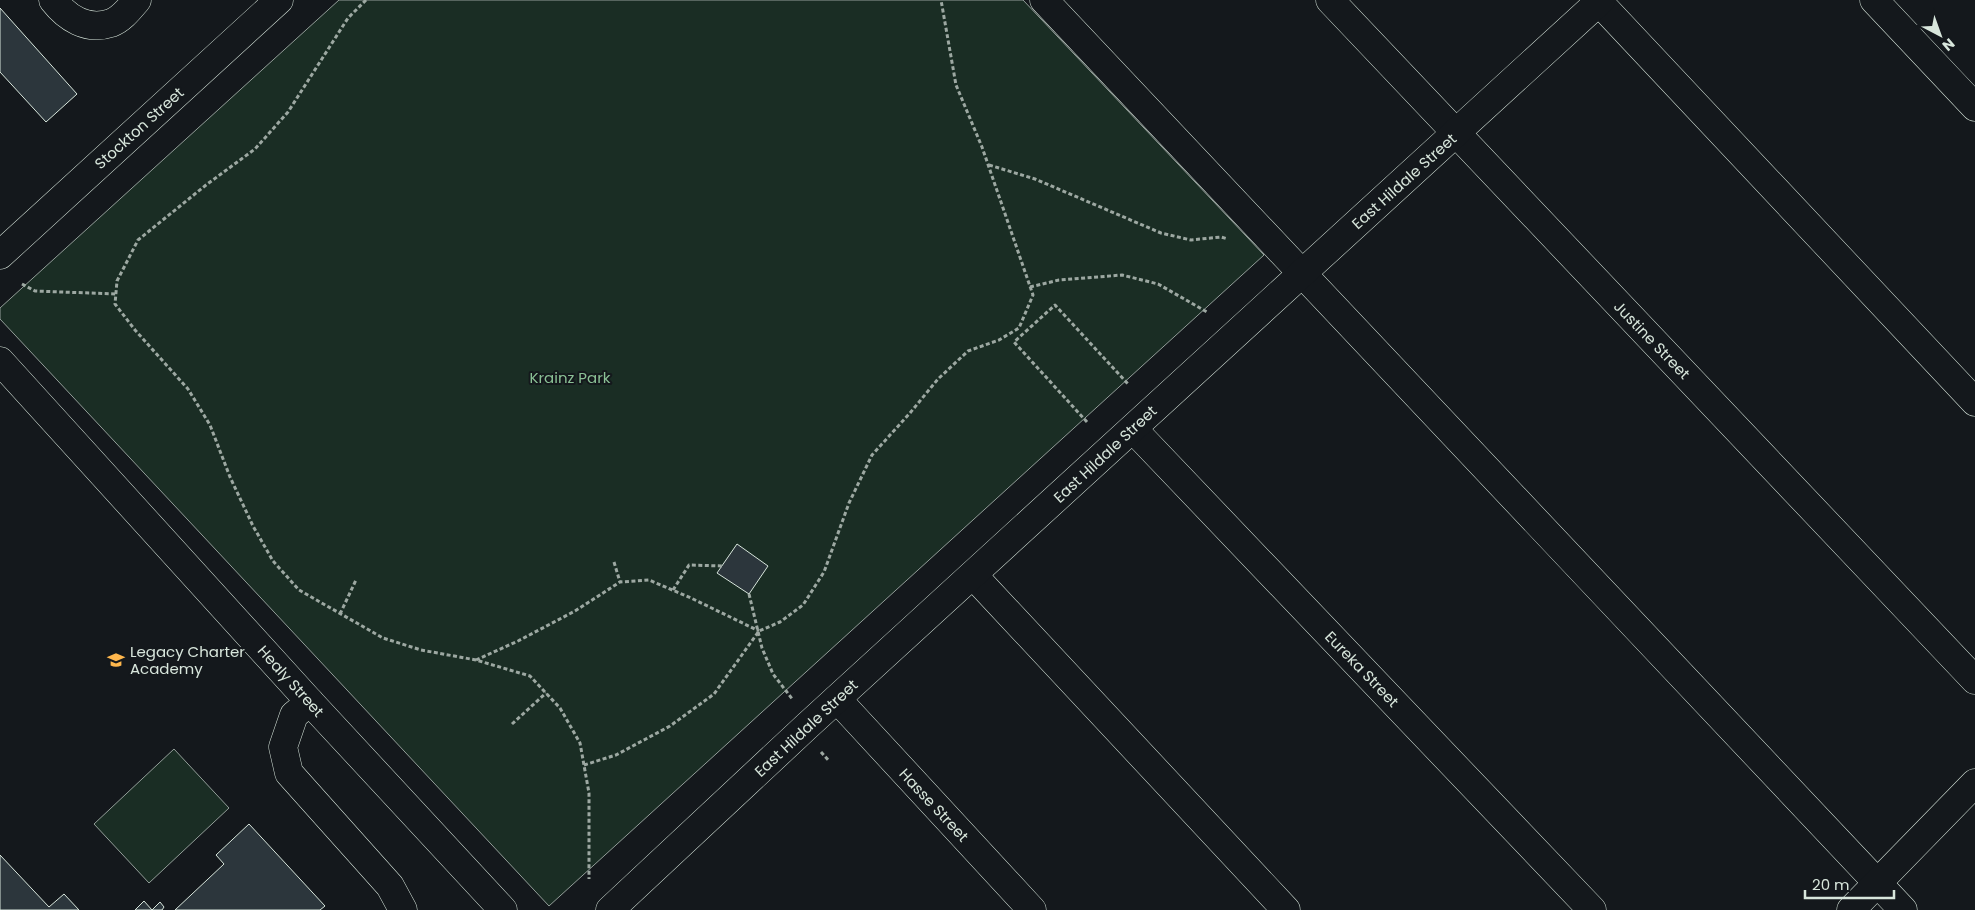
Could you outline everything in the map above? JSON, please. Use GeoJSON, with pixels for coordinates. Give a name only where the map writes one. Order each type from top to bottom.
{"type":"FeatureCollection","features":[{"type":"Feature","properties":{"kind":"street"},"geometry":{"type":"LineString","coordinates":[[53,0],[65,14],[80,23],[94,25],[110,23],[124,14],[137,0]]}},
{"type":"Feature","properties":{"kind":"street","name":"Stockton Street"},"geometry":{"type":"LineString","coordinates":[[0,255],[279,0]]}},
{"type":"Feature","properties":{"kind":"street"},"geometry":{"type":"LineString","coordinates":[[1044,0],[1903,910]]}},
{"type":"Feature","properties":{"kind":"street","name":"Justine Street"},"geometry":{"type":"LineString","coordinates":[[1330,0],[1975,680]]}},
{"type":"Feature","properties":{"kind":"street"},"geometry":{"type":"LineString","coordinates":[[1874,0],[1975,107]]}},
{"type":"Feature","properties":{"kind":"street"},"geometry":{"type":"LineString","coordinates":[[1599,1],[1975,402]]}},
{"type":"Feature","properties":{"kind":"street","name":"East Hildale Street"},"geometry":{"type":"LineString","coordinates":[[610,910],[837,699],[1599,1]]}},
{"type":"Feature","properties":{"kind":"street","name":"Healy Street"},"geometry":{"type":"LineString","coordinates":[[0,361],[310,702],[503,910]]}},
{"type":"Feature","properties":{"kind":"street","name":"Eureka Street"},"geometry":{"type":"LineString","coordinates":[[1133,429],[1592,910]]}},
{"type":"Feature","properties":{"kind":"street"},"geometry":{"type":"LineString","coordinates":[[972,575],[1286,910]]}},
{"type":"Feature","properties":{"kind":"street","name":"Hasse Street"},"geometry":{"type":"LineString","coordinates":[[837,699],[1032,910]]}},
{"type":"Feature","properties":{"kind":"street"},"geometry":{"type":"LineString","coordinates":[[310,702],[294,715],[283,747],[290,773],[390,886],[403,910]]}},
{"type":"Feature","properties":{"kind":"street"},"geometry":{"type":"LineString","coordinates":[[1851,910],[1975,783]]}},
{"type":"Feature","properties":{"kind":"path"},"geometry":{"type":"LineString","coordinates":[[366,0],[348,18],[288,112],[255,149],[206,184],[138,240],[117,281],[115,304],[135,330],[188,389],[210,424],[230,476],[253,526],[273,561],[299,590],[382,638],[422,650],[476,660],[530,676],[560,708],[580,743],[589,793],[589,879]]}},
{"type":"Feature","properties":{"kind":"path"},"geometry":{"type":"LineString","coordinates":[[584,765],[616,755],[670,726],[714,694],[759,631],[780,622],[804,605],[824,572],[850,504],[872,455],[938,379],[968,351],[999,340],[1019,328],[1033,295],[988,164],[956,85],[941,0]]}},
{"type":"Feature","properties":{"kind":"path"},"geometry":{"type":"LineString","coordinates":[[988,164],[1035,178],[1161,233],[1191,240],[1221,237],[1230,239]]}},
{"type":"Feature","properties":{"kind":"path"},"geometry":{"type":"LineString","coordinates":[[1030,287],[1059,280],[1122,274],[1158,284],[1207,312]]}},
{"type":"Feature","properties":{"kind":"path"},"geometry":{"type":"LineString","coordinates":[[22,284],[36,291],[116,294]]}},
{"type":"Feature","properties":{"kind":"path"},"geometry":{"type":"LineString","coordinates":[[1087,422],[1014,342],[1055,305],[1128,384]]}},
{"type":"Feature","properties":{"kind":"path"},"geometry":{"type":"LineString","coordinates":[[1019,328],[1024,334]]}},
{"type":"Feature","properties":{"kind":"path"},"geometry":{"type":"LineString","coordinates":[[614,562],[620,582]]}},
{"type":"Feature","properties":{"kind":"path"},"geometry":{"type":"LineString","coordinates":[[673,590],[689,565],[722,566]]}},
{"type":"Feature","properties":{"kind":"path"},"geometry":{"type":"LineString","coordinates":[[340,614],[356,580]]}},
{"type":"Feature","properties":{"kind":"path"},"geometry":{"type":"LineString","coordinates":[[476,660],[518,641],[575,610],[620,582],[649,580],[759,631]]}},
{"type":"Feature","properties":{"kind":"path"},"geometry":{"type":"LineString","coordinates":[[748,594],[762,648],[773,674],[798,706]]}},
{"type":"Feature","properties":{"kind":"path"},"geometry":{"type":"LineString","coordinates":[[512,724],[546,693]]}},
{"type":"Feature","properties":{"kind":"path"},"geometry":{"type":"LineString","coordinates":[[817,748],[829,761]]}},
{"type":"Feature","properties":{"kind":"green space","name":"Krainz Park"},"geometry":{"type":"Polygon","coordinates":[[[339,0],[1023,0],[1264,255],[549,906],[0,319],[0,308],[339,0]]]}},
{"type":"Feature","properties":{"kind":"green space"},"geometry":{"type":"Polygon","coordinates":[[[174,749],[229,808],[149,883],[94,824],[174,749]]]}},
{"type":"Feature","properties":{"kind":"building"},"geometry":{"type":"Polygon","coordinates":[[[0,8],[77,94],[46,122],[0,72],[0,8]]]}},
{"type":"Feature","properties":{"kind":"building"},"geometry":{"type":"Polygon","coordinates":[[[737,544],[768,566],[749,594],[717,573],[737,544]]]}},
{"type":"Feature","properties":{"kind":"building"},"geometry":{"type":"Polygon","coordinates":[[[249,824],[325,906],[320,910],[175,910],[224,864],[216,855],[249,824]]]}},
{"type":"Feature","properties":{"kind":"building"},"geometry":{"type":"Polygon","coordinates":[[[0,855],[49,907],[64,894],[79,910],[0,910],[0,855]]]}},
{"type":"Feature","properties":{"kind":"building"},"geometry":{"type":"Polygon","coordinates":[[[144,901],[152,910],[135,910],[144,901]]]}},
{"type":"Feature","properties":{"kind":"building"},"geometry":{"type":"Polygon","coordinates":[[[160,902],[164,907],[162,910],[152,910],[160,902]]]}},
{"type":"Feature","properties":{"kind":"place","name":"Legacy Charter Academy"},"geometry":{"type":"Point","coordinates":[116,660]}}]}
